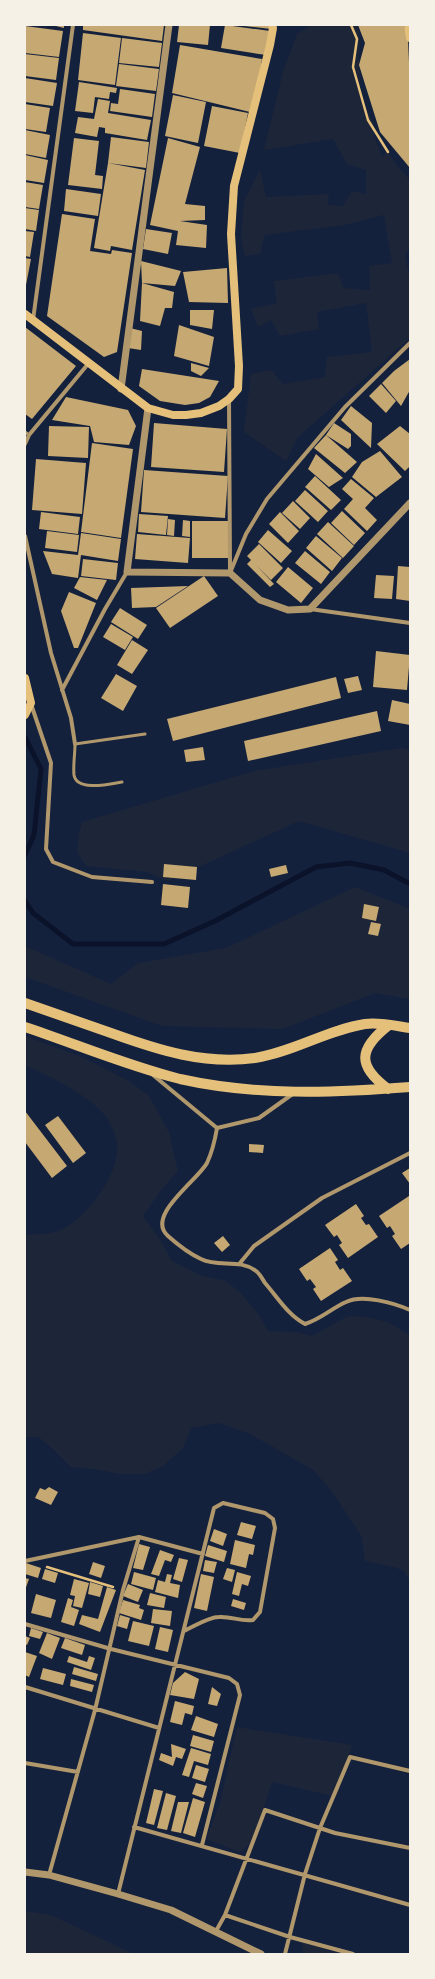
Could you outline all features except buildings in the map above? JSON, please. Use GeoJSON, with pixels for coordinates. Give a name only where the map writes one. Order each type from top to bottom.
{"type":"FeatureCollection","features":[{"type":"Feature","properties":{"kind":"main road"},"geometry":{"type":"LineString","coordinates":[[25,314],[88,364],[148,408],[173,415],[202,413],[219,406],[229,399],[238,389],[239,366],[230,234],[234,186],[270,45],[273,28],[272,25]]}},
{"type":"Feature","properties":{"kind":"main road"},"geometry":{"type":"LineString","coordinates":[[408,25],[410,38]]}},
{"type":"Feature","properties":{"kind":"main road"},"geometry":{"type":"LineString","coordinates":[[25,678],[31,703],[25,715]]}},
{"type":"Feature","properties":{"kind":"main road"},"geometry":{"type":"LineString","coordinates":[[25,1003],[160,1051],[196,1058],[230,1060],[280,1053],[343,1029],[366,1024],[410,1028]]}},
{"type":"Feature","properties":{"kind":"main road"},"geometry":{"type":"LineString","coordinates":[[388,1089],[372,1076],[366,1064],[366,1056],[367,1050],[375,1037],[389,1025]]}},
{"type":"Feature","properties":{"kind":"main road"},"geometry":{"type":"LineString","coordinates":[[25,1026],[145,1069],[181,1079],[294,1093],[410,1087]]}},
{"type":"Feature","properties":{"kind":"street"},"geometry":{"type":"LineString","coordinates":[[32,320],[73,25]]}},
{"type":"Feature","properties":{"kind":"street"},"geometry":{"type":"LineString","coordinates":[[121,389],[169,25]]}},
{"type":"Feature","properties":{"kind":"street"},"geometry":{"type":"LineString","coordinates":[[230,573],[246,534],[267,499],[345,407],[410,343]]}},
{"type":"Feature","properties":{"kind":"street"},"geometry":{"type":"LineString","coordinates":[[25,444],[27,434],[88,364]]}},
{"type":"Feature","properties":{"kind":"street"},"geometry":{"type":"LineString","coordinates":[[229,399],[230,573]]}},
{"type":"Feature","properties":{"kind":"street"},"geometry":{"type":"LineString","coordinates":[[62,690],[105,609],[127,572],[148,408]]}},
{"type":"Feature","properties":{"kind":"street"},"geometry":{"type":"LineString","coordinates":[[310,609],[409,504]]}},
{"type":"Feature","properties":{"kind":"street"},"geometry":{"type":"LineString","coordinates":[[25,536],[51,653],[71,718],[75,744]]}},
{"type":"Feature","properties":{"kind":"street"},"geometry":{"type":"LineString","coordinates":[[127,572],[230,573],[260,600],[288,610],[310,609],[410,623]]}},
{"type":"Feature","properties":{"kind":"street"},"geometry":{"type":"LineString","coordinates":[[31,703],[51,763],[46,849],[53,862],[92,877],[152,882]]}},
{"type":"Feature","properties":{"kind":"street"},"geometry":{"type":"LineString","coordinates":[[145,1069],[217,1128]]}},
{"type":"Feature","properties":{"kind":"street"},"geometry":{"type":"LineString","coordinates":[[217,1128],[259,1118],[294,1093]]}},
{"type":"Feature","properties":{"kind":"street"},"geometry":{"type":"LineString","coordinates":[[217,1128],[213,1146],[206,1164],[196,1178],[165,1210],[162,1221],[167,1235],[201,1259],[220,1263],[240,1263],[256,1271],[293,1318],[305,1324],[316,1321],[347,1301],[370,1299],[392,1302],[410,1310]]}},
{"type":"Feature","properties":{"kind":"street"},"geometry":{"type":"LineString","coordinates":[[240,1263],[254,1246],[322,1198],[410,1153]]}},
{"type":"Feature","properties":{"kind":"street"},"geometry":{"type":"LineString","coordinates":[[118,1894],[158,1728],[214,1508],[223,1503],[265,1514],[273,1519],[275,1528],[260,1612],[253,1620],[245,1622],[220,1617],[184,1630]]}},
{"type":"Feature","properties":{"kind":"street"},"geometry":{"type":"LineString","coordinates":[[25,1561],[138,1537],[203,1554]]}},
{"type":"Feature","properties":{"kind":"street"},"geometry":{"type":"LineString","coordinates":[[50,1875],[111,1649],[123,1590],[138,1537]]}},
{"type":"Feature","properties":{"kind":"street"},"geometry":{"type":"LineString","coordinates":[[25,1624],[111,1649],[229,1678],[237,1684],[240,1695],[202,1845]]}},
{"type":"Feature","properties":{"kind":"street"},"geometry":{"type":"LineString","coordinates":[[25,1688],[158,1728]]}},
{"type":"Feature","properties":{"kind":"street"},"geometry":{"type":"LineString","coordinates":[[286,1954],[305,1874],[320,1828],[350,1757],[410,1771]]}},
{"type":"Feature","properties":{"kind":"street"},"geometry":{"type":"LineString","coordinates":[[25,1763],[78,1772]]}},
{"type":"Feature","properties":{"kind":"street"},"geometry":{"type":"LineString","coordinates":[[216,1931],[225,1915],[265,1810],[352,1838],[410,1848]]}},
{"type":"Feature","properties":{"kind":"street"},"geometry":{"type":"LineString","coordinates":[[134,1827],[305,1874],[410,1905]]}},
{"type":"Feature","properties":{"kind":"street"},"geometry":{"type":"LineString","coordinates":[[25,1872],[50,1875],[171,1910],[261,1954]]}},
{"type":"Feature","properties":{"kind":"street"},"geometry":{"type":"LineString","coordinates":[[225,1915],[290,1937],[353,1954]]}},
{"type":"Feature","properties":{"kind":"lane"},"geometry":{"type":"LineString","coordinates":[[122,782],[88,786],[78,782],[74,776],[75,744],[144,734]]}},
{"type":"Feature","properties":{"kind":"path"},"geometry":{"type":"LineString","coordinates":[[351,25],[357,39],[353,67],[368,120],[388,152]]}},
{"type":"Feature","properties":{"kind":"path"},"geometry":{"type":"LineString","coordinates":[[25,1561],[123,1590]]}},
{"type":"Feature","properties":{"kind":"shaded area"},"geometry":{"type":"Polygon","coordinates":[[[311,25],[356,25],[359,31],[360,95],[373,122],[374,136],[382,156],[388,152],[398,167],[410,180],[410,247],[405,256],[410,278],[410,338],[298,437],[286,461],[244,432],[251,374],[271,370],[283,384],[325,377],[327,357],[372,352],[366,303],[317,312],[319,329],[280,336],[271,320],[258,327],[251,309],[277,303],[274,281],[338,273],[344,288],[370,290],[369,266],[392,263],[384,215],[345,225],[265,235],[260,254],[245,256],[241,238],[244,201],[260,170],[266,197],[329,194],[328,205],[343,206],[352,191],[366,194],[366,170],[347,164],[333,139],[264,150],[283,72],[297,34],[311,25]]]}},
{"type":"Feature","properties":{"kind":"shaded area"},"geometry":{"type":"Polygon","coordinates":[[[401,748],[410,750],[410,853],[299,821],[168,881],[147,872],[86,866],[77,852],[82,822],[254,771],[401,748]]]}},
{"type":"Feature","properties":{"kind":"shaded area"},"geometry":{"type":"Polygon","coordinates":[[[355,887],[410,909],[410,999],[375,993],[283,1029],[162,1026],[25,977],[25,946],[111,984],[138,963],[226,948],[355,887]]]}},
{"type":"Feature","properties":{"kind":"shaded area"},"geometry":{"type":"Polygon","coordinates":[[[25,1036],[84,1058],[129,1081],[149,1096],[169,1132],[178,1171],[162,1189],[143,1216],[161,1241],[172,1261],[202,1276],[224,1280],[240,1292],[259,1315],[268,1331],[297,1332],[312,1336],[348,1316],[366,1317],[388,1322],[410,1335],[410,1582],[404,1571],[394,1567],[365,1561],[362,1537],[331,1490],[313,1470],[250,1434],[219,1423],[191,1428],[183,1448],[163,1466],[145,1474],[120,1474],[94,1469],[71,1467],[52,1448],[38,1437],[25,1437],[25,1235],[55,1232],[66,1227],[89,1207],[99,1195],[114,1167],[117,1153],[117,1141],[107,1118],[91,1102],[46,1075],[25,1066],[25,1036]]]}},
{"type":"Feature","properties":{"kind":"shaded area"},"geometry":{"type":"Polygon","coordinates":[[[237,1727],[352,1745],[337,1797],[272,1782],[253,1841],[240,1852],[206,1839],[220,1803],[237,1727]]]}},
{"type":"Feature","properties":{"kind":"shaded area"},"geometry":{"type":"Polygon","coordinates":[[[25,1911],[51,1915],[134,1954],[25,1954],[25,1911]]]}},
{"type":"Feature","properties":{"kind":"shaded area"},"geometry":{"type":"Polygon","coordinates":[[[302,1939],[336,1954],[303,1954],[302,1939]]]}},
{"type":"Feature","properties":{"kind":"waterway"},"geometry":{"type":"LineString","coordinates":[[25,737],[41,769],[34,835],[25,855]]}},
{"type":"Feature","properties":{"kind":"waterway"},"geometry":{"type":"LineString","coordinates":[[25,901],[33,913],[73,944],[164,944],[215,921],[316,867],[350,863],[384,870],[410,884]]}}]}
